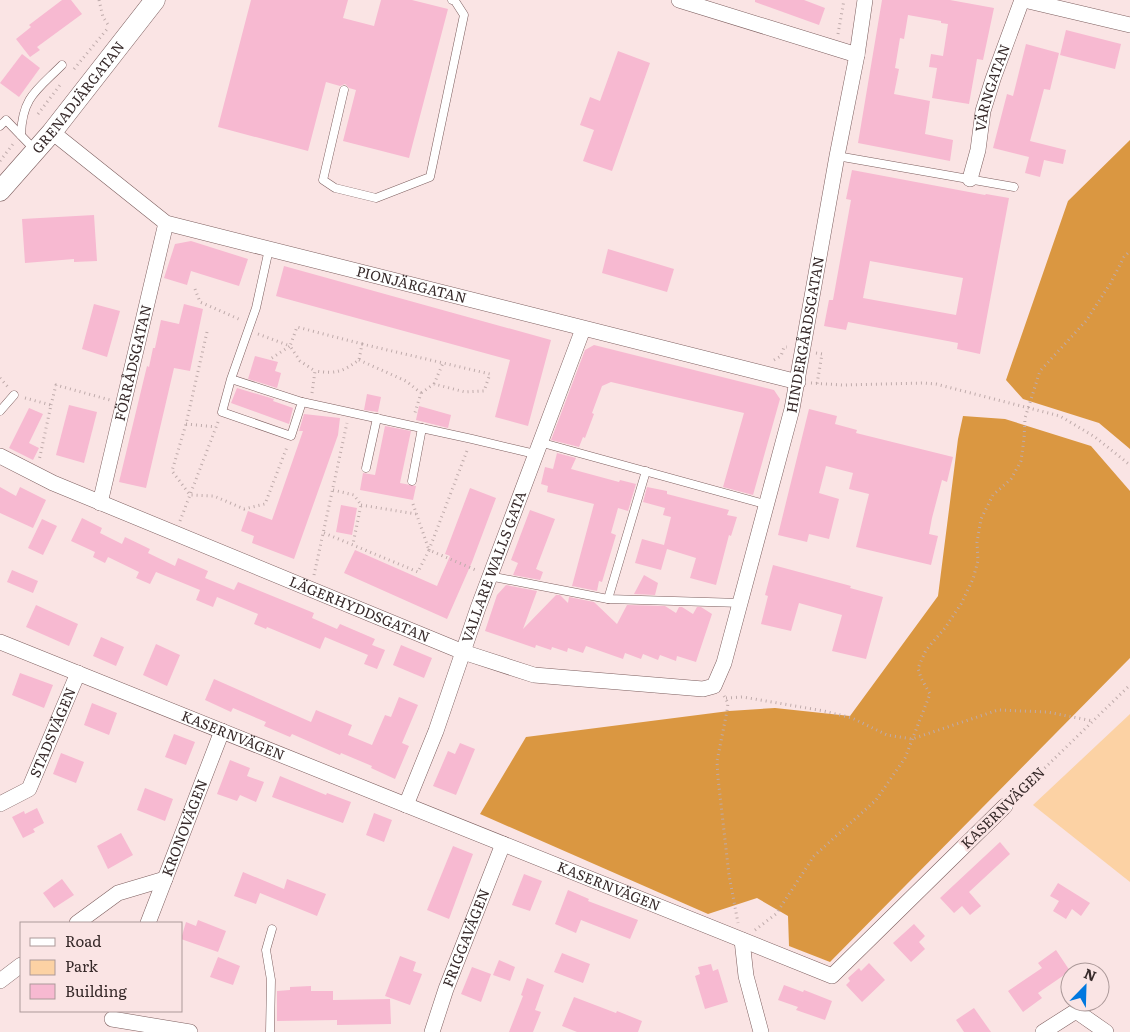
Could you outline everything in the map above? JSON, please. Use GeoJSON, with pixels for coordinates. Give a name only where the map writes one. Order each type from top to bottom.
{"type":"FeatureCollection","features":[{"type":"Feature","properties":{"kind":"street","name":"GRENADJÄRGATAN"},"geometry":{"type":"LineString","coordinates":[[0,191],[78,100],[155,0]]}},
{"type":"Feature","properties":{"kind":"street"},"geometry":{"type":"LineString","coordinates":[[679,0],[857,55]]}},
{"type":"Feature","properties":{"kind":"street","name":"HINDERGÅRDSGATAN"},"geometry":{"type":"LineString","coordinates":[[714,686],[724,663],[741,603],[768,505],[798,382],[857,55],[865,0]]}},
{"type":"Feature","properties":{"kind":"street"},"geometry":{"type":"LineString","coordinates":[[1023,0],[1130,25]]}},
{"type":"Feature","properties":{"kind":"street","name":"VÄRNGATAN"},"geometry":{"type":"LineString","coordinates":[[970,179],[978,150],[983,111],[1023,0]]}},
{"type":"Feature","properties":{"kind":"street","name":"PIONJÄRGATAN"},"geometry":{"type":"LineString","coordinates":[[52,132],[166,223],[798,382]]}},
{"type":"Feature","properties":{"kind":"street","name":"FÖRRÅDSGATAN"},"geometry":{"type":"LineString","coordinates":[[100,502],[166,223]]}},
{"type":"Feature","properties":{"kind":"street","name":"VALLARE WALLS GATA"},"geometry":{"type":"LineString","coordinates":[[406,805],[436,731],[489,576],[583,328]]}},
{"type":"Feature","properties":{"kind":"street","name":"LÄGERHYDDSGATAN"},"geometry":{"type":"LineString","coordinates":[[0,456],[37,475],[175,534],[463,652],[534,674],[703,689],[714,686]]}},
{"type":"Feature","properties":{"kind":"street","name":"KASERNVÄGEN"},"geometry":{"type":"LineString","coordinates":[[0,642],[832,976],[1005,806]]}},
{"type":"Feature","properties":{"kind":"street","name":"STADSVÄGEN"},"geometry":{"type":"LineString","coordinates":[[0,804],[29,789],[78,674]]}},
{"type":"Feature","properties":{"kind":"street","name":"KRONOVÄGEN"},"geometry":{"type":"LineString","coordinates":[[148,922],[222,731]]}},
{"type":"Feature","properties":{"kind":"street","name":"FRIGGAVÄGEN"},"geometry":{"type":"LineString","coordinates":[[432,1032],[433,1024],[446,989],[504,844]]}},
{"type":"Feature","properties":{"kind":"street"},"geometry":{"type":"LineString","coordinates":[[79,922],[118,893],[165,879]]}},
{"type":"Feature","properties":{"kind":"street"},"geometry":{"type":"LineString","coordinates":[[742,940],[746,976],[761,1032]]}},
{"type":"Feature","properties":{"kind":"street"},"geometry":{"type":"LineString","coordinates":[[0,981],[20,966]]}},
{"type":"Feature","properties":{"kind":"street"},"geometry":{"type":"LineString","coordinates":[[1043,1032],[1076,1011],[1106,1032]]}},
{"type":"Feature","properties":{"kind":"street"},"geometry":{"type":"LineString","coordinates":[[111,1021],[190,1032]]}},
{"type":"Feature","properties":{"kind":"lane"},"geometry":{"type":"LineString","coordinates":[[344,90],[323,180],[335,188],[376,198],[430,177],[464,15],[455,1],[452,0]]}},
{"type":"Feature","properties":{"kind":"lane"},"geometry":{"type":"LineString","coordinates":[[21,135],[21,117],[28,99],[62,65]]}},
{"type":"Feature","properties":{"kind":"lane"},"geometry":{"type":"LineString","coordinates":[[0,113],[36,151]]}},
{"type":"Feature","properties":{"kind":"lane"},"geometry":{"type":"LineString","coordinates":[[0,126],[6,120]]}},
{"type":"Feature","properties":{"kind":"lane"},"geometry":{"type":"LineString","coordinates":[[838,156],[1014,187]]}},
{"type":"Feature","properties":{"kind":"lane"},"geometry":{"type":"LineString","coordinates":[[269,249],[256,308],[231,379],[222,412],[291,436],[306,403]]}},
{"type":"Feature","properties":{"kind":"lane"},"geometry":{"type":"LineString","coordinates":[[231,379],[306,403],[472,439],[537,448],[646,472],[768,505]]}},
{"type":"Feature","properties":{"kind":"lane"},"geometry":{"type":"LineString","coordinates":[[0,410],[14,395]]}},
{"type":"Feature","properties":{"kind":"lane"},"geometry":{"type":"LineString","coordinates":[[366,468],[376,418]]}},
{"type":"Feature","properties":{"kind":"lane"},"geometry":{"type":"LineString","coordinates":[[412,481],[422,428]]}},
{"type":"Feature","properties":{"kind":"lane"},"geometry":{"type":"LineString","coordinates":[[608,599],[646,472]]}},
{"type":"Feature","properties":{"kind":"lane"},"geometry":{"type":"LineString","coordinates":[[489,576],[608,599],[741,603]]}},
{"type":"Feature","properties":{"kind":"lane"},"geometry":{"type":"LineString","coordinates":[[270,1032],[271,980],[266,950],[272,929]]}},
{"type":"Feature","properties":{"kind":"path"},"geometry":{"type":"LineString","coordinates":[[99,0],[103,17],[109,26]]}},
{"type":"Feature","properties":{"kind":"path"},"geometry":{"type":"LineString","coordinates":[[835,48],[844,0]]}},
{"type":"Feature","properties":{"kind":"path"},"geometry":{"type":"LineString","coordinates":[[60,86],[78,100]]}},
{"type":"Feature","properties":{"kind":"path"},"geometry":{"type":"LineString","coordinates":[[714,686],[726,698],[727,711],[717,761],[718,778],[728,875],[742,940],[776,914],[814,856],[876,800],[905,758],[930,694],[918,668],[926,650],[945,628],[961,604],[973,579],[978,561],[976,542],[981,519],[993,494],[1011,479],[1021,461],[1027,408],[1040,371],[1086,321],[1110,284],[1124,257],[1130,251]]}},
{"type":"Feature","properties":{"kind":"path"},"geometry":{"type":"LineString","coordinates":[[195,289],[200,302],[290,346],[300,361],[315,371],[330,374],[344,371],[359,360],[362,344]]}},
{"type":"Feature","properties":{"kind":"path"},"geometry":{"type":"LineString","coordinates":[[269,360],[290,346],[297,327],[490,374],[484,391],[465,392],[434,384]]}},
{"type":"Feature","properties":{"kind":"path"},"geometry":{"type":"LineString","coordinates":[[190,495],[172,471],[186,424],[207,332]]}},
{"type":"Feature","properties":{"kind":"path"},"geometry":{"type":"LineString","coordinates":[[359,360],[406,381],[421,393]]}},
{"type":"Feature","properties":{"kind":"path"},"geometry":{"type":"LineString","coordinates":[[410,426],[421,393],[434,384],[443,363]]}},
{"type":"Feature","properties":{"kind":"path"},"geometry":{"type":"LineString","coordinates":[[306,403],[315,371]]}},
{"type":"Feature","properties":{"kind":"path"},"geometry":{"type":"LineString","coordinates":[[0,378],[14,395],[50,405]]}},
{"type":"Feature","properties":{"kind":"path"},"geometry":{"type":"LineString","coordinates":[[798,382],[834,385],[936,384],[1060,416],[1095,437],[1130,465]]}},
{"type":"Feature","properties":{"kind":"path"},"geometry":{"type":"LineString","coordinates":[[37,475],[50,405],[56,385],[123,404]]}},
{"type":"Feature","properties":{"kind":"path"},"geometry":{"type":"LineString","coordinates":[[175,534],[222,412]]}},
{"type":"Feature","properties":{"kind":"path"},"geometry":{"type":"LineString","coordinates":[[311,590],[349,412]]}},
{"type":"Feature","properties":{"kind":"path"},"geometry":{"type":"LineString","coordinates":[[186,424],[216,427]]}},
{"type":"Feature","properties":{"kind":"path"},"geometry":{"type":"LineString","coordinates":[[190,495],[214,496],[244,508],[265,504],[291,436]]}},
{"type":"Feature","properties":{"kind":"path"},"geometry":{"type":"LineString","coordinates":[[324,533],[418,572],[429,550],[472,439]]}},
{"type":"Feature","properties":{"kind":"path"},"geometry":{"type":"LineString","coordinates":[[333,490],[354,495],[361,505],[416,514]]}},
{"type":"Feature","properties":{"kind":"path"},"geometry":{"type":"LineString","coordinates":[[413,504],[429,550],[489,576]]}},
{"type":"Feature","properties":{"kind":"path"},"geometry":{"type":"LineString","coordinates":[[353,544],[361,505]]}},
{"type":"Feature","properties":{"kind":"path","name":"KASERNVÄGEN"},"geometry":{"type":"LineString","coordinates":[[1005,806],[1130,685]]}},
{"type":"Feature","properties":{"kind":"path"},"geometry":{"type":"LineString","coordinates":[[726,698],[743,697],[824,711],[852,718],[887,735],[912,739],[998,710],[1047,712],[1093,721]]}},
{"type":"Feature","properties":{"kind":"green space"},"geometry":{"type":"Polygon","coordinates":[[[1130,714],[1130,882],[1033,805],[1130,714]]]}},
{"type":"Feature","properties":{"kind":"shaded area"},"geometry":{"type":"Polygon","coordinates":[[[1130,140],[1130,449],[1099,423],[1023,399],[1006,380],[1068,201],[1130,140]]]}},
{"type":"Feature","properties":{"kind":"shaded area"},"geometry":{"type":"Polygon","coordinates":[[[963,416],[1005,419],[1091,446],[1130,491],[1130,658],[830,962],[789,946],[788,916],[757,898],[708,914],[480,814],[526,737],[729,711],[775,708],[850,716],[938,596],[958,439],[963,416]]]}},
{"type":"Feature","properties":{"kind":"building"},"geometry":{"type":"Polygon","coordinates":[[[62,0],[71,0],[82,14],[37,47],[40,50],[30,57],[16,39],[31,27],[29,25],[62,0]]]}},
{"type":"Feature","properties":{"kind":"building"},"geometry":{"type":"Polygon","coordinates":[[[251,0],[348,0],[343,18],[374,26],[381,0],[412,0],[448,9],[409,158],[343,141],[356,90],[349,88],[345,84],[340,86],[326,82],[308,151],[218,127],[251,0]]]}},
{"type":"Feature","properties":{"kind":"building"},"geometry":{"type":"Polygon","coordinates":[[[755,0],[804,0],[825,8],[819,25],[755,2],[755,0]]]}},
{"type":"Feature","properties":{"kind":"building"},"geometry":{"type":"Polygon","coordinates":[[[882,0],[950,0],[994,8],[983,60],[977,59],[969,104],[932,98],[937,68],[929,67],[931,54],[943,56],[948,24],[908,15],[904,39],[900,38],[895,68],[899,69],[894,94],[930,101],[925,134],[953,140],[950,161],[858,143],[882,0]]]}},
{"type":"Feature","properties":{"kind":"building"},"geometry":{"type":"Polygon","coordinates":[[[1066,30],[1121,44],[1115,69],[1060,55],[1066,30]]]}},
{"type":"Feature","properties":{"kind":"building"},"geometry":{"type":"Polygon","coordinates":[[[1026,44],[1059,53],[1050,90],[1044,89],[1030,141],[1066,150],[1063,164],[1044,160],[1040,177],[1025,173],[1029,157],[993,148],[1007,94],[1013,96],[1026,44]]]}},
{"type":"Feature","properties":{"kind":"building"},"geometry":{"type":"Polygon","coordinates":[[[618,51],[650,63],[612,171],[583,161],[594,130],[580,125],[590,97],[600,101],[618,51]]]}},
{"type":"Feature","properties":{"kind":"building"},"geometry":{"type":"Polygon","coordinates":[[[22,54],[40,68],[19,97],[0,83],[22,54]]]}},
{"type":"Feature","properties":{"kind":"building"},"geometry":{"type":"Polygon","coordinates":[[[852,170],[1009,198],[980,354],[957,349],[958,343],[848,322],[846,330],[824,326],[829,300],[833,300],[851,200],[846,199],[852,170]],[[870,261],[863,298],[956,315],[963,278],[870,261]]]}},
{"type":"Feature","properties":{"kind":"building"},"geometry":{"type":"Polygon","coordinates":[[[94,215],[97,261],[74,262],[74,259],[25,263],[22,219],[94,215]]]}},
{"type":"Feature","properties":{"kind":"building"},"geometry":{"type":"Polygon","coordinates":[[[191,241],[248,259],[239,286],[191,271],[187,285],[164,278],[175,244],[191,241]]]}},
{"type":"Feature","properties":{"kind":"building"},"geometry":{"type":"Polygon","coordinates":[[[608,249],[674,269],[667,292],[602,273],[608,249]]]}},
{"type":"Feature","properties":{"kind":"building"},"geometry":{"type":"Polygon","coordinates":[[[284,266],[551,340],[528,426],[495,417],[510,360],[276,296],[284,266]]]}},
{"type":"Feature","properties":{"kind":"building"},"geometry":{"type":"Polygon","coordinates":[[[94,304],[120,311],[107,357],[82,349],[94,304]]]}},
{"type":"Feature","properties":{"kind":"building"},"geometry":{"type":"Polygon","coordinates":[[[184,304],[203,309],[190,371],[174,368],[146,488],[119,482],[147,366],[149,367],[153,348],[155,348],[161,320],[179,324],[184,304]]]}},
{"type":"Feature","properties":{"kind":"building"},"geometry":{"type":"Polygon","coordinates":[[[594,345],[774,390],[780,399],[753,495],[723,487],[744,413],[611,382],[602,386],[585,438],[583,437],[579,447],[551,440],[585,350],[594,345]]]}},
{"type":"Feature","properties":{"kind":"building"},"geometry":{"type":"Polygon","coordinates":[[[255,356],[278,362],[275,371],[281,373],[277,388],[248,379],[255,356]]]}},
{"type":"Feature","properties":{"kind":"building"},"geometry":{"type":"Polygon","coordinates":[[[237,388],[274,399],[273,401],[293,408],[289,424],[231,403],[237,388]]]}},
{"type":"Feature","properties":{"kind":"building"},"geometry":{"type":"Polygon","coordinates":[[[367,394],[381,397],[378,412],[364,410],[367,394]]]}},
{"type":"Feature","properties":{"kind":"building"},"geometry":{"type":"Polygon","coordinates":[[[69,405],[97,412],[84,463],[56,455],[69,405]]]}},
{"type":"Feature","properties":{"kind":"building"},"geometry":{"type":"Polygon","coordinates":[[[419,406],[451,415],[448,428],[416,420],[419,406]]]}},
{"type":"Feature","properties":{"kind":"building"},"geometry":{"type":"Polygon","coordinates":[[[29,408],[43,414],[29,443],[39,448],[33,460],[9,448],[29,408]]]}},
{"type":"Feature","properties":{"kind":"building"},"geometry":{"type":"Polygon","coordinates":[[[809,409],[837,416],[835,424],[857,430],[856,433],[953,457],[947,482],[942,480],[932,518],[929,534],[938,536],[931,565],[856,547],[869,494],[849,489],[853,473],[826,466],[819,493],[839,499],[829,539],[809,534],[807,542],[778,535],[809,409]]]}},
{"type":"Feature","properties":{"kind":"building"},"geometry":{"type":"Polygon","coordinates":[[[304,414],[340,418],[338,435],[294,559],[252,543],[254,536],[241,531],[248,511],[272,520],[303,431],[299,431],[304,414]]]}},
{"type":"Feature","properties":{"kind":"building"},"geometry":{"type":"Polygon","coordinates":[[[385,426],[411,431],[400,483],[416,486],[413,500],[360,490],[363,473],[375,475],[385,426]]]}},
{"type":"Feature","properties":{"kind":"building"},"geometry":{"type":"Polygon","coordinates":[[[557,453],[576,458],[571,469],[619,482],[620,480],[636,484],[628,511],[618,508],[611,533],[616,535],[602,582],[599,581],[597,591],[572,586],[594,504],[547,492],[548,486],[541,484],[545,467],[553,469],[557,453]]]}},
{"type":"Feature","properties":{"kind":"building"},"geometry":{"type":"Polygon","coordinates":[[[0,487],[16,496],[20,487],[46,500],[33,528],[0,513],[0,487]]]}},
{"type":"Feature","properties":{"kind":"building"},"geometry":{"type":"Polygon","coordinates":[[[647,487],[667,491],[667,494],[729,510],[727,515],[737,517],[731,536],[729,535],[716,585],[690,578],[696,558],[667,549],[661,570],[635,563],[642,539],[664,545],[671,517],[663,515],[665,508],[643,502],[647,487]]]}},
{"type":"Feature","properties":{"kind":"building"},"geometry":{"type":"Polygon","coordinates":[[[470,488],[496,498],[472,562],[447,619],[344,573],[355,550],[437,586],[450,556],[445,554],[470,488]]]}},
{"type":"Feature","properties":{"kind":"building"},"geometry":{"type":"Polygon","coordinates":[[[341,505],[357,508],[352,535],[336,532],[341,505]]]}},
{"type":"Feature","properties":{"kind":"building"},"geometry":{"type":"Polygon","coordinates":[[[530,510],[555,519],[536,569],[543,572],[540,580],[513,575],[518,563],[511,560],[530,510]]]}},
{"type":"Feature","properties":{"kind":"building"},"geometry":{"type":"Polygon","coordinates":[[[82,518],[102,528],[100,533],[122,544],[125,537],[150,549],[148,553],[175,566],[178,558],[208,571],[205,578],[234,590],[238,582],[314,613],[312,618],[337,629],[340,624],[375,639],[372,645],[385,650],[377,669],[364,664],[368,655],[325,637],[320,649],[267,627],[266,629],[254,624],[258,614],[217,597],[213,607],[196,600],[200,590],[156,572],[150,584],[136,578],[139,572],[108,557],[105,563],[93,557],[95,552],[71,541],[82,518]]]}},
{"type":"Feature","properties":{"kind":"building"},"geometry":{"type":"Polygon","coordinates":[[[42,519],[57,526],[43,555],[28,548],[42,519]]]}},
{"type":"Feature","properties":{"kind":"building"},"geometry":{"type":"Polygon","coordinates":[[[773,565],[851,586],[850,588],[883,597],[866,659],[832,651],[842,615],[799,603],[791,631],[761,624],[768,596],[765,595],[773,565]]]}},
{"type":"Feature","properties":{"kind":"building"},"geometry":{"type":"Polygon","coordinates":[[[12,570],[38,581],[33,593],[7,582],[12,570]]]}},
{"type":"Feature","properties":{"kind":"building"},"geometry":{"type":"Polygon","coordinates":[[[644,575],[658,583],[655,595],[634,594],[644,575]]]}},
{"type":"Feature","properties":{"kind":"building"},"geometry":{"type":"Polygon","coordinates":[[[506,585],[537,591],[523,629],[556,595],[560,595],[568,603],[569,597],[594,602],[617,624],[627,605],[665,606],[676,613],[679,607],[682,607],[693,614],[697,607],[701,607],[712,614],[696,662],[677,656],[676,661],[660,655],[658,660],[643,654],[641,659],[625,653],[623,659],[586,646],[583,653],[568,648],[567,652],[552,647],[551,650],[536,645],[535,648],[485,631],[497,595],[506,585]]]}},
{"type":"Feature","properties":{"kind":"building"},"geometry":{"type":"Polygon","coordinates":[[[36,605],[78,624],[69,646],[26,627],[36,605]]]}},
{"type":"Feature","properties":{"kind":"building"},"geometry":{"type":"Polygon","coordinates":[[[101,637],[124,647],[116,666],[93,656],[101,637]]]}},
{"type":"Feature","properties":{"kind":"building"},"geometry":{"type":"Polygon","coordinates":[[[156,644],[180,655],[167,686],[143,675],[156,644]]]}},
{"type":"Feature","properties":{"kind":"building"},"geometry":{"type":"Polygon","coordinates":[[[401,645],[432,658],[424,678],[393,665],[401,645]]]}},
{"type":"Feature","properties":{"kind":"building"},"geometry":{"type":"Polygon","coordinates":[[[20,673],[53,685],[44,708],[12,695],[20,673]]]}},
{"type":"Feature","properties":{"kind":"building"},"geometry":{"type":"Polygon","coordinates":[[[214,679],[311,722],[316,710],[352,725],[348,735],[372,745],[385,715],[391,717],[399,697],[418,705],[402,743],[409,746],[395,779],[371,768],[372,766],[341,753],[340,755],[292,734],[290,737],[264,726],[266,722],[233,708],[231,712],[205,700],[214,679]]]}},
{"type":"Feature","properties":{"kind":"building"},"geometry":{"type":"Polygon","coordinates":[[[92,703],[117,713],[109,735],[84,725],[92,703]]]}},
{"type":"Feature","properties":{"kind":"building"},"geometry":{"type":"Polygon","coordinates":[[[174,734],[195,742],[186,765],[165,757],[174,734]]]}},
{"type":"Feature","properties":{"kind":"building"},"geometry":{"type":"Polygon","coordinates":[[[460,743],[475,749],[456,795],[433,786],[448,751],[455,754],[460,743]]]}},
{"type":"Feature","properties":{"kind":"building"},"geometry":{"type":"Polygon","coordinates":[[[61,753],[84,762],[76,783],[53,774],[61,753]]]}},
{"type":"Feature","properties":{"kind":"building"},"geometry":{"type":"Polygon","coordinates":[[[230,760],[250,768],[247,776],[264,782],[256,802],[240,795],[237,801],[217,794],[230,760]]]}},
{"type":"Feature","properties":{"kind":"building"},"geometry":{"type":"Polygon","coordinates":[[[280,776],[326,795],[327,793],[351,802],[343,823],[272,797],[280,776]]]}},
{"type":"Feature","properties":{"kind":"building"},"geometry":{"type":"Polygon","coordinates":[[[145,788],[173,799],[165,821],[137,810],[145,788]]]}},
{"type":"Feature","properties":{"kind":"building"},"geometry":{"type":"Polygon","coordinates":[[[37,808],[44,823],[33,829],[35,832],[23,838],[12,817],[24,811],[25,814],[37,808]]]}},
{"type":"Feature","properties":{"kind":"building"},"geometry":{"type":"Polygon","coordinates":[[[374,813],[392,820],[384,842],[366,835],[374,813]]]}},
{"type":"Feature","properties":{"kind":"building"},"geometry":{"type":"Polygon","coordinates":[[[121,833],[133,855],[108,869],[97,846],[121,833]]]}},
{"type":"Feature","properties":{"kind":"building"},"geometry":{"type":"Polygon","coordinates":[[[1000,842],[1010,854],[969,892],[981,906],[970,915],[962,906],[954,913],[940,898],[1000,842]]]}},
{"type":"Feature","properties":{"kind":"building"},"geometry":{"type":"Polygon","coordinates":[[[453,846],[473,854],[449,919],[427,910],[453,846]]]}},
{"type":"Feature","properties":{"kind":"building"},"geometry":{"type":"Polygon","coordinates":[[[243,872],[284,889],[287,879],[326,894],[317,916],[260,893],[256,904],[234,896],[243,872]]]}},
{"type":"Feature","properties":{"kind":"building"},"geometry":{"type":"Polygon","coordinates":[[[524,874],[542,881],[530,911],[512,905],[524,874]]]}},
{"type":"Feature","properties":{"kind":"building"},"geometry":{"type":"Polygon","coordinates":[[[62,879],[74,895],[54,908],[43,893],[62,879]]]}},
{"type":"Feature","properties":{"kind":"building"},"geometry":{"type":"Polygon","coordinates":[[[1058,883],[1090,903],[1081,916],[1072,909],[1066,919],[1053,911],[1059,901],[1050,896],[1058,883]]]}},
{"type":"Feature","properties":{"kind":"building"},"geometry":{"type":"Polygon","coordinates":[[[568,890],[589,899],[588,901],[638,920],[630,939],[581,920],[576,933],[555,924],[568,890]]]}},
{"type":"Feature","properties":{"kind":"building"},"geometry":{"type":"Polygon","coordinates":[[[198,920],[226,931],[218,952],[182,939],[186,922],[196,926],[198,920]]]}},
{"type":"Feature","properties":{"kind":"building"},"geometry":{"type":"Polygon","coordinates":[[[914,924],[925,936],[919,942],[925,949],[911,962],[893,943],[914,924]]]}},
{"type":"Feature","properties":{"kind":"building"},"geometry":{"type":"Polygon","coordinates":[[[1056,950],[1064,962],[1060,962],[1060,978],[1038,993],[1042,998],[1023,1012],[1008,991],[1042,968],[1038,963],[1056,950]]]}},
{"type":"Feature","properties":{"kind":"building"},"geometry":{"type":"Polygon","coordinates":[[[562,953],[590,964],[583,983],[554,972],[562,953]]]}},
{"type":"Feature","properties":{"kind":"building"},"geometry":{"type":"Polygon","coordinates":[[[400,956],[416,962],[413,971],[422,974],[410,1005],[385,996],[400,956]]]}},
{"type":"Feature","properties":{"kind":"building"},"geometry":{"type":"Polygon","coordinates":[[[218,957],[240,966],[233,985],[210,977],[218,957]]]}},
{"type":"Feature","properties":{"kind":"building"},"geometry":{"type":"Polygon","coordinates":[[[499,960],[515,967],[510,981],[493,975],[499,960]]]}},
{"type":"Feature","properties":{"kind":"building"},"geometry":{"type":"Polygon","coordinates":[[[869,963],[885,980],[862,1002],[846,985],[850,981],[848,978],[859,968],[861,971],[869,963]]]}},
{"type":"Feature","properties":{"kind":"building"},"geometry":{"type":"Polygon","coordinates":[[[711,964],[713,971],[718,969],[728,1002],[705,1009],[695,976],[700,974],[698,967],[711,964]]]}},
{"type":"Feature","properties":{"kind":"building"},"geometry":{"type":"Polygon","coordinates":[[[472,967],[491,974],[481,1002],[461,994],[472,967]]]}},
{"type":"Feature","properties":{"kind":"building"},"geometry":{"type":"Polygon","coordinates":[[[527,978],[544,985],[535,1010],[541,1012],[533,1032],[509,1032],[523,996],[521,995],[527,978]]]}},
{"type":"Feature","properties":{"kind":"building"},"geometry":{"type":"Polygon","coordinates":[[[784,985],[803,992],[804,990],[832,1001],[825,1020],[796,1010],[798,1007],[778,1000],[784,985]]]}},
{"type":"Feature","properties":{"kind":"building"},"geometry":{"type":"Polygon","coordinates":[[[311,986],[311,991],[333,991],[333,1000],[390,999],[391,1024],[337,1025],[337,1020],[277,1021],[277,991],[290,990],[290,987],[311,986]]]}},
{"type":"Feature","properties":{"kind":"building"},"geometry":{"type":"Polygon","coordinates":[[[574,997],[642,1021],[638,1032],[577,1032],[562,1026],[574,997]]]}},
{"type":"Feature","properties":{"kind":"building"},"geometry":{"type":"Polygon","coordinates":[[[974,1008],[991,1032],[964,1032],[956,1020],[974,1008]]]}}]}
